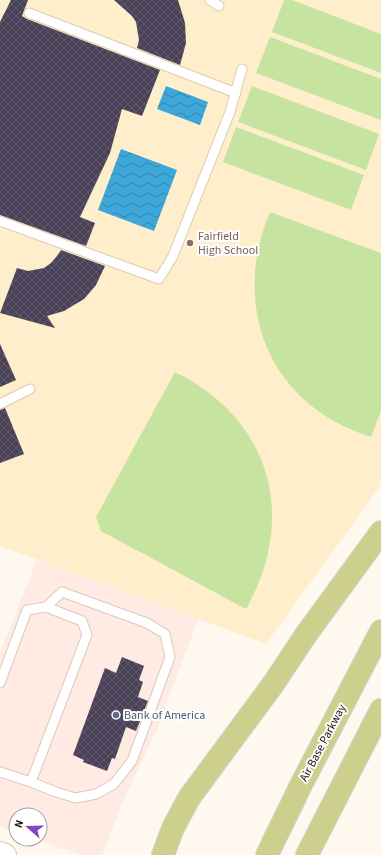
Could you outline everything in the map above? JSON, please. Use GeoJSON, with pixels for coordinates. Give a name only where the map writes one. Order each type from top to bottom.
{"type":"FeatureCollection","features":[{"type":"Feature","properties":{"kind":"main road"},"geometry":{"type":"LineString","coordinates":[[163,855],[173,828],[189,798],[381,532]]}},
{"type":"Feature","properties":{"kind":"main road","name":"Air Base Parkway"},"geometry":{"type":"LineString","coordinates":[[267,855],[301,785],[381,631]]}},
{"type":"Feature","properties":{"kind":"main road"},"geometry":{"type":"LineString","coordinates":[[307,855],[381,710]]}},
{"type":"Feature","properties":{"kind":"main road"},"geometry":{"type":"LineString","coordinates":[[0,853],[5,855]]}},
{"type":"Feature","properties":{"kind":"lane"},"geometry":{"type":"LineString","coordinates":[[210,0],[219,6]]}},
{"type":"Feature","properties":{"kind":"lane"},"geometry":{"type":"LineString","coordinates":[[29,13],[236,93]]}},
{"type":"Feature","properties":{"kind":"lane"},"geometry":{"type":"LineString","coordinates":[[0,221],[159,279],[174,256],[230,112],[242,69]]}},
{"type":"Feature","properties":{"kind":"lane"},"geometry":{"type":"LineString","coordinates":[[0,404],[30,389]]}},
{"type":"Feature","properties":{"kind":"lane"},"geometry":{"type":"LineString","coordinates":[[0,772],[76,798],[96,794],[114,784],[132,761],[170,657],[165,634],[147,623],[62,592],[46,607]]}},
{"type":"Feature","properties":{"kind":"lane"},"geometry":{"type":"LineString","coordinates":[[0,683],[27,610],[46,607],[82,621],[88,635],[31,782]]}},
{"type":"Feature","properties":{"kind":"shaded area","name":"Fairfield High School"},"geometry":{"type":"Polygon","coordinates":[[[0,0],[381,0],[381,485],[266,644],[0,546],[0,0]]]}},
{"type":"Feature","properties":{"kind":"shaded area"},"geometry":{"type":"Polygon","coordinates":[[[37,560],[198,619],[157,729],[122,803],[102,855],[81,855],[48,843],[48,807],[8,807],[8,829],[0,826],[0,653],[37,560]]]}},
{"type":"Feature","properties":{"kind":"green space"},"geometry":{"type":"Polygon","coordinates":[[[284,0],[292,0],[381,34],[381,73],[272,32],[284,0]]]}},
{"type":"Feature","properties":{"kind":"green space"},"geometry":{"type":"Polygon","coordinates":[[[270,37],[381,79],[381,120],[256,73],[270,37]]]}},
{"type":"Feature","properties":{"kind":"green space"},"geometry":{"type":"Polygon","coordinates":[[[252,86],[379,134],[366,170],[238,122],[252,86]]]}},
{"type":"Feature","properties":{"kind":"green space"},"geometry":{"type":"Polygon","coordinates":[[[236,127],[364,175],[351,210],[223,162],[236,127]]]}},
{"type":"Feature","properties":{"kind":"green space"},"geometry":{"type":"Polygon","coordinates":[[[270,212],[381,253],[381,411],[371,437],[351,430],[333,421],[298,394],[280,372],[267,348],[259,322],[255,295],[255,267],[261,239],[270,212]]]}},
{"type":"Feature","properties":{"kind":"green space"},"geometry":{"type":"Polygon","coordinates":[[[175,372],[208,392],[234,416],[253,443],[266,474],[272,506],[270,540],[262,574],[246,609],[101,531],[96,517],[175,372]]]}},
{"type":"Feature","properties":{"kind":"water"},"geometry":{"type":"Polygon","coordinates":[[[166,86],[208,102],[200,125],[157,109],[166,86]]]}},
{"type":"Feature","properties":{"kind":"water"},"geometry":{"type":"Polygon","coordinates":[[[121,149],[177,170],[154,231],[98,210],[121,149]]]}},
{"type":"Feature","properties":{"kind":"building"},"geometry":{"type":"Polygon","coordinates":[[[11,0],[28,0],[22,16],[27,19],[160,70],[142,116],[122,109],[110,153],[80,217],[95,223],[86,246],[0,215],[0,22],[11,0]]]}},
{"type":"Feature","properties":{"kind":"building"},"geometry":{"type":"Polygon","coordinates":[[[114,0],[178,0],[185,23],[186,43],[180,65],[137,48],[139,40],[136,22],[132,16],[114,0]]]}},
{"type":"Feature","properties":{"kind":"building"},"geometry":{"type":"Polygon","coordinates":[[[61,250],[105,266],[96,285],[84,299],[64,311],[47,316],[55,328],[0,313],[17,268],[28,271],[44,268],[51,263],[61,250]]]}},
{"type":"Feature","properties":{"kind":"building"},"geometry":{"type":"Polygon","coordinates":[[[0,344],[16,380],[0,387],[0,344]]]}},
{"type":"Feature","properties":{"kind":"building"},"geometry":{"type":"Polygon","coordinates":[[[5,408],[24,454],[0,463],[0,410],[5,408]]]}},
{"type":"Feature","properties":{"kind":"building","name":"Bank of America"},"geometry":{"type":"Polygon","coordinates":[[[122,657],[144,666],[139,680],[143,682],[138,697],[148,701],[136,731],[126,727],[115,759],[112,758],[107,771],[83,762],[84,760],[73,755],[105,668],[116,673],[122,657]]]}},
{"type":"Feature","properties":{"kind":"place","name":"Fairfield High School"},"geometry":{"type":"Point","coordinates":[190,243]}},
{"type":"Feature","properties":{"kind":"place","name":"Bank of America"},"geometry":{"type":"Point","coordinates":[116,715]}}]}
